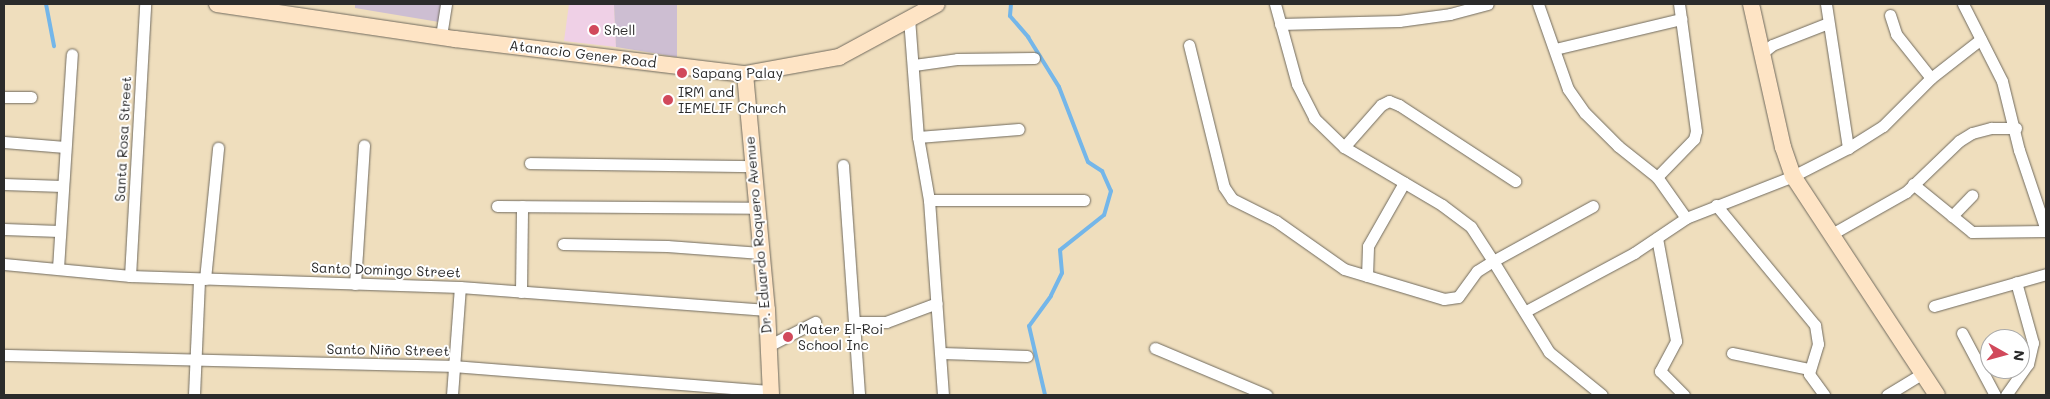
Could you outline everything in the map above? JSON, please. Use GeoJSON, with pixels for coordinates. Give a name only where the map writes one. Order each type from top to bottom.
{"type":"FeatureCollection","features":[{"type":"Feature","properties":{"kind":"main road","name":"Atanacio Gener Road"},"geometry":{"type":"LineString","coordinates":[[217,4],[441,36],[745,74],[839,57],[936,4]]}},
{"type":"Feature","properties":{"kind":"main road"},"geometry":{"type":"LineString","coordinates":[[1751,4],[1761,54],[1793,176],[1937,395]]}},
{"type":"Feature","properties":{"kind":"main road","name":"Dr. Eduardo Roquero Avenue"},"geometry":{"type":"LineString","coordinates":[[745,74],[755,208],[766,310],[771,393]]}},
{"type":"Feature","properties":{"kind":"street","name":"Santa Rosa Street"},"geometry":{"type":"LineString","coordinates":[[130,276],[146,4]]}},
{"type":"Feature","properties":{"kind":"street"},"geometry":{"type":"LineString","coordinates":[[441,36],[446,4]]}},
{"type":"Feature","properties":{"kind":"street"},"geometry":{"type":"LineString","coordinates":[[1275,4],[1297,84],[1314,118],[1344,147],[1442,205],[1471,228],[1526,311],[1549,352],[1602,395]]}},
{"type":"Feature","properties":{"kind":"street"},"geometry":{"type":"LineString","coordinates":[[1280,24],[1399,21],[1450,14],[1488,4]]}},
{"type":"Feature","properties":{"kind":"street"},"geometry":{"type":"LineString","coordinates":[[1538,4],[1568,89],[1585,113],[1618,146],[1657,177],[1686,218]]}},
{"type":"Feature","properties":{"kind":"street"},"geometry":{"type":"LineString","coordinates":[[1657,177],[1694,138],[1696,131],[1680,4]]}},
{"type":"Feature","properties":{"kind":"street"},"geometry":{"type":"LineString","coordinates":[[1826,4],[1848,148]]}},
{"type":"Feature","properties":{"kind":"street"},"geometry":{"type":"LineString","coordinates":[[1913,184],[1972,232],[2046,230],[2019,150],[2016,128],[2002,81],[1962,4]]}},
{"type":"Feature","properties":{"kind":"street"},"geometry":{"type":"LineString","coordinates":[[1890,15],[1896,34],[1931,78]]}},
{"type":"Feature","properties":{"kind":"street"},"geometry":{"type":"LineString","coordinates":[[909,18],[918,138],[929,200],[943,395]]}},
{"type":"Feature","properties":{"kind":"street"},"geometry":{"type":"LineString","coordinates":[[1555,49],[1681,19]]}},
{"type":"Feature","properties":{"kind":"street"},"geometry":{"type":"LineString","coordinates":[[1761,54],[1772,45],[1828,23]]}},
{"type":"Feature","properties":{"kind":"street"},"geometry":{"type":"LineString","coordinates":[[1526,311],[1657,238],[1686,218],[1793,176],[1848,148],[1883,126],[1931,78],[1981,39]]}},
{"type":"Feature","properties":{"kind":"street"},"geometry":{"type":"LineString","coordinates":[[1189,45],[1224,187],[1232,199],[1276,221],[1344,269],[1444,299],[1453,299],[1477,271],[1593,206]]}},
{"type":"Feature","properties":{"kind":"street"},"geometry":{"type":"LineString","coordinates":[[58,268],[72,54]]}},
{"type":"Feature","properties":{"kind":"street"},"geometry":{"type":"LineString","coordinates":[[914,65],[957,59],[1034,58]]}},
{"type":"Feature","properties":{"kind":"street"},"geometry":{"type":"LineString","coordinates":[[4,97],[31,97]]}},
{"type":"Feature","properties":{"kind":"street"},"geometry":{"type":"LineString","coordinates":[[1344,147],[1381,105],[1389,101],[1400,105],[1515,181]]}},
{"type":"Feature","properties":{"kind":"street"},"geometry":{"type":"LineString","coordinates":[[1830,235],[1906,192],[1959,141],[1972,133],[1991,128],[2016,128]]}},
{"type":"Feature","properties":{"kind":"street"},"geometry":{"type":"LineString","coordinates":[[918,138],[1018,129]]}},
{"type":"Feature","properties":{"kind":"street"},"geometry":{"type":"LineString","coordinates":[[4,142],[65,146]]}},
{"type":"Feature","properties":{"kind":"street"},"geometry":{"type":"LineString","coordinates":[[355,284],[364,145]]}},
{"type":"Feature","properties":{"kind":"street"},"geometry":{"type":"LineString","coordinates":[[194,395],[202,279],[218,148]]}},
{"type":"Feature","properties":{"kind":"street"},"geometry":{"type":"LineString","coordinates":[[530,163],[752,166]]}},
{"type":"Feature","properties":{"kind":"street"},"geometry":{"type":"LineString","coordinates":[[843,165],[859,395]]}},
{"type":"Feature","properties":{"kind":"street"},"geometry":{"type":"LineString","coordinates":[[1366,276],[1368,246],[1404,183]]}},
{"type":"Feature","properties":{"kind":"street"},"geometry":{"type":"LineString","coordinates":[[4,184],[62,186]]}},
{"type":"Feature","properties":{"kind":"street"},"geometry":{"type":"LineString","coordinates":[[1952,216],[1972,195]]}},
{"type":"Feature","properties":{"kind":"street"},"geometry":{"type":"LineString","coordinates":[[929,200],[1084,200]]}},
{"type":"Feature","properties":{"kind":"street"},"geometry":{"type":"LineString","coordinates":[[497,206],[755,208]]}},
{"type":"Feature","properties":{"kind":"street"},"geometry":{"type":"LineString","coordinates":[[521,292],[522,206]]}},
{"type":"Feature","properties":{"kind":"street"},"geometry":{"type":"LineString","coordinates":[[1716,206],[1815,325],[1818,344],[1810,368],[1813,382],[1824,395]]}},
{"type":"Feature","properties":{"kind":"street"},"geometry":{"type":"LineString","coordinates":[[4,228],[59,231]]}},
{"type":"Feature","properties":{"kind":"street"},"geometry":{"type":"LineString","coordinates":[[1657,238],[1676,341],[1660,368],[1684,395]]}},
{"type":"Feature","properties":{"kind":"street"},"geometry":{"type":"LineString","coordinates":[[563,244],[667,246],[761,253]]}},
{"type":"Feature","properties":{"kind":"street","name":"Santo Domingo Street"},"geometry":{"type":"LineString","coordinates":[[4,264],[130,276],[460,287],[766,310]]}},
{"type":"Feature","properties":{"kind":"street"},"geometry":{"type":"LineString","coordinates":[[1934,306],[2046,274]]}},
{"type":"Feature","properties":{"kind":"street"},"geometry":{"type":"LineString","coordinates":[[2006,395],[2028,364],[2032,343],[2016,282]]}},
{"type":"Feature","properties":{"kind":"street"},"geometry":{"type":"LineString","coordinates":[[452,395],[452,366],[460,287]]}},
{"type":"Feature","properties":{"kind":"street"},"geometry":{"type":"LineString","coordinates":[[854,322],[886,322],[937,303]]}},
{"type":"Feature","properties":{"kind":"street"},"geometry":{"type":"LineString","coordinates":[[768,346],[815,322]]}},
{"type":"Feature","properties":{"kind":"street"},"geometry":{"type":"LineString","coordinates":[[1962,333],[1995,395]]}},
{"type":"Feature","properties":{"kind":"street"},"geometry":{"type":"LineString","coordinates":[[1156,348],[1267,395]]}},
{"type":"Feature","properties":{"kind":"street"},"geometry":{"type":"LineString","coordinates":[[940,352],[1026,356]]}},
{"type":"Feature","properties":{"kind":"street"},"geometry":{"type":"LineString","coordinates":[[1732,353],[1810,368]]}},
{"type":"Feature","properties":{"kind":"street","name":"Santo Niño Street"},"geometry":{"type":"LineString","coordinates":[[4,355],[452,366],[771,393]]}},
{"type":"Feature","properties":{"kind":"street"},"geometry":{"type":"LineString","coordinates":[[1887,395],[1923,373]]}},
{"type":"Feature","properties":{"kind":"shaded area"},"geometry":{"type":"Polygon","coordinates":[[[355,4],[442,4],[439,22],[355,8],[355,4]]]}},
{"type":"Feature","properties":{"kind":"shaded area"},"geometry":{"type":"Polygon","coordinates":[[[569,4],[614,4],[616,47],[564,41],[569,4]]]}},
{"type":"Feature","properties":{"kind":"shaded area"},"geometry":{"type":"Polygon","coordinates":[[[614,4],[677,4],[677,57],[616,47],[614,4]]]}},
{"type":"Feature","properties":{"kind":"waterway"},"geometry":{"type":"LineString","coordinates":[[46,4],[54,46]]}},
{"type":"Feature","properties":{"kind":"waterway"},"geometry":{"type":"LineString","coordinates":[[1011,4],[1010,16],[1028,37],[1059,87],[1088,162],[1102,171],[1111,191],[1104,215],[1060,250],[1062,273],[1051,296],[1029,326],[1045,395]]}},
{"type":"Feature","properties":{"kind":"place","name":"Shell"},"geometry":{"type":"Point","coordinates":[594,30]}},
{"type":"Feature","properties":{"kind":"place","name":"Sapang Palay"},"geometry":{"type":"Point","coordinates":[682,73]}},
{"type":"Feature","properties":{"kind":"place","name":"IRM and IEMELIF Church"},"geometry":{"type":"Point","coordinates":[668,100]}},
{"type":"Feature","properties":{"kind":"place","name":"Mater El-Roi School Inc"},"geometry":{"type":"Point","coordinates":[788,337]}}]}
